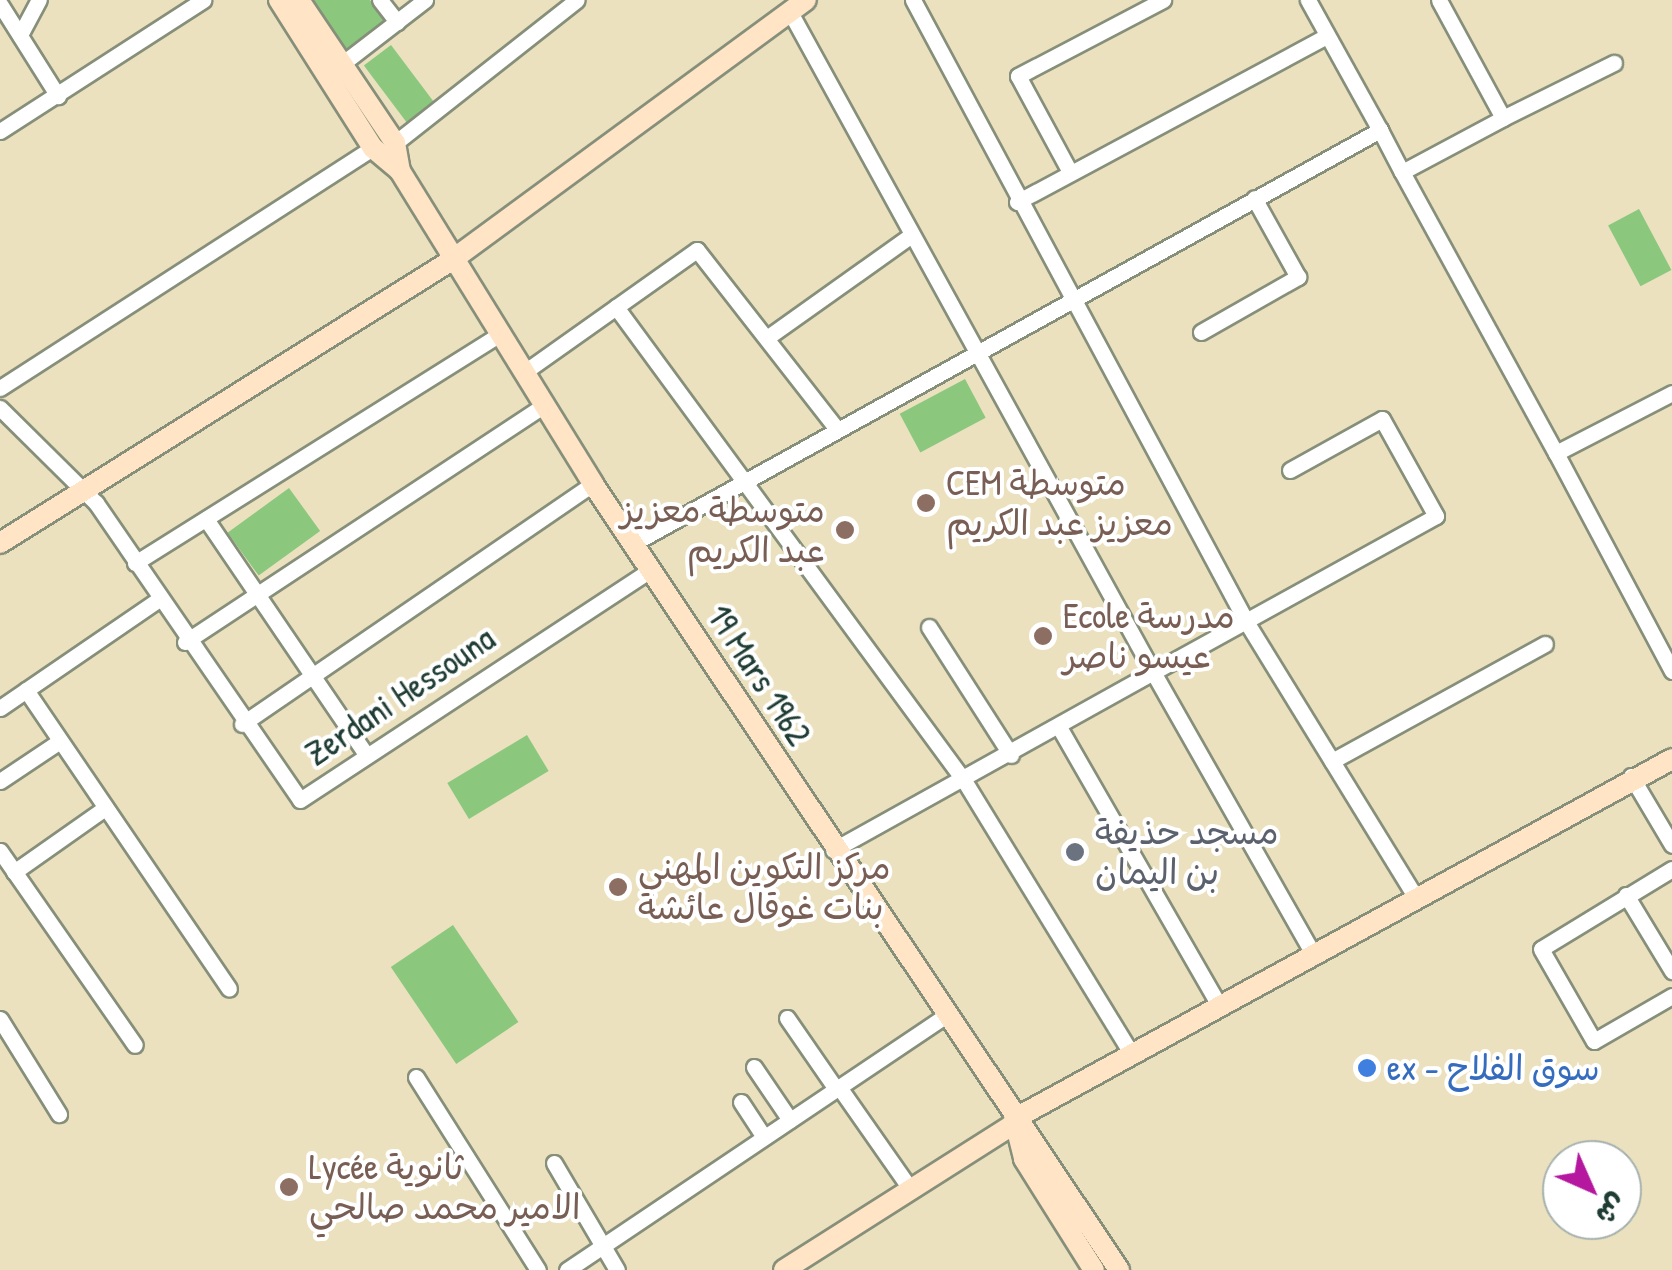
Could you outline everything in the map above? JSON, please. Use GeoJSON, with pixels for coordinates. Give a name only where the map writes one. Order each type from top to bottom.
{"type":"FeatureCollection","features":[{"type":"Feature","properties":{"kind":"street"},"geometry":{"type":"LineString","coordinates":[[20,35],[39,0]]}},
{"type":"Feature","properties":{"kind":"street"},"geometry":{"type":"LineString","coordinates":[[0,132],[204,0]]}},
{"type":"Feature","properties":{"kind":"street"},"geometry":{"type":"LineString","coordinates":[[279,0],[394,143],[400,171]]}},
{"type":"Feature","properties":{"kind":"street"},"geometry":{"type":"LineString","coordinates":[[299,0],[373,148],[400,171]]}},
{"type":"Feature","properties":{"kind":"street"},"geometry":{"type":"LineString","coordinates":[[380,0],[397,22]]}},
{"type":"Feature","properties":{"kind":"street"},"geometry":{"type":"LineString","coordinates":[[334,70],[426,0]]}},
{"type":"Feature","properties":{"kind":"street"},"geometry":{"type":"LineString","coordinates":[[394,143],[577,0]]}},
{"type":"Feature","properties":{"kind":"street"},"geometry":{"type":"LineString","coordinates":[[912,0],[1068,298],[1247,622],[1414,894]]}},
{"type":"Feature","properties":{"kind":"street"},"geometry":{"type":"LineString","coordinates":[[1070,172],[1018,76],[1163,0]]}},
{"type":"Feature","properties":{"kind":"street"},"geometry":{"type":"LineString","coordinates":[[1308,0],[1672,671]]}},
{"type":"Feature","properties":{"kind":"street"},"geometry":{"type":"LineString","coordinates":[[1439,0],[1503,118]]}},
{"type":"Feature","properties":{"kind":"street"},"geometry":{"type":"LineString","coordinates":[[0,4],[58,96]]}},
{"type":"Feature","properties":{"kind":"street"},"geometry":{"type":"LineString","coordinates":[[0,544],[452,260],[798,6],[910,236],[977,348],[1312,952]]}},
{"type":"Feature","properties":{"kind":"street"},"geometry":{"type":"LineString","coordinates":[[1017,202],[1326,36]]}},
{"type":"Feature","properties":{"kind":"street"},"geometry":{"type":"LineString","coordinates":[[1402,172],[1614,64]]}},
{"type":"Feature","properties":{"kind":"street"},"geometry":{"type":"LineString","coordinates":[[634,543],[977,348],[1380,130]]}},
{"type":"Feature","properties":{"kind":"street"},"geometry":{"type":"LineString","coordinates":[[0,388],[373,148]]}},
{"type":"Feature","properties":{"kind":"street","name":"19 Mars 1962"},"geometry":{"type":"LineString","coordinates":[[400,171],[593,484],[1015,1121]]}},
{"type":"Feature","properties":{"kind":"street"},"geometry":{"type":"LineString","coordinates":[[1201,332],[1298,277],[1254,198]]}},
{"type":"Feature","properties":{"kind":"street"},"geometry":{"type":"LineString","coordinates":[[768,337],[910,236]]}},
{"type":"Feature","properties":{"kind":"street"},"geometry":{"type":"LineString","coordinates":[[523,372],[697,250],[838,428]]}},
{"type":"Feature","properties":{"kind":"street"},"geometry":{"type":"LineString","coordinates":[[616,307],[965,782],[1130,1051]]}},
{"type":"Feature","properties":{"kind":"street"},"geometry":{"type":"LineString","coordinates":[[135,563],[500,335]]}},
{"type":"Feature","properties":{"kind":"street"},"geometry":{"type":"LineString","coordinates":[[1556,453],[1672,393]]}},
{"type":"Feature","properties":{"kind":"street"},"geometry":{"type":"LineString","coordinates":[[186,642],[544,405]]}},
{"type":"Feature","properties":{"kind":"street","name":"Zerdani Hessouna"},"geometry":{"type":"LineString","coordinates":[[0,408],[83,489],[242,724],[300,800],[652,569]]}},
{"type":"Feature","properties":{"kind":"street"},"geometry":{"type":"LineString","coordinates":[[833,850],[965,782],[1436,516],[1382,419],[1290,470]]}},
{"type":"Feature","properties":{"kind":"street"},"geometry":{"type":"LineString","coordinates":[[242,724],[593,484]]}},
{"type":"Feature","properties":{"kind":"street"},"geometry":{"type":"LineString","coordinates":[[206,519],[366,754]]}},
{"type":"Feature","properties":{"kind":"street"},"geometry":{"type":"LineString","coordinates":[[0,708],[158,600]]}},
{"type":"Feature","properties":{"kind":"street"},"geometry":{"type":"LineString","coordinates":[[929,627],[1011,755]]}},
{"type":"Feature","properties":{"kind":"street"},"geometry":{"type":"LineString","coordinates":[[1332,761],[1544,644]]}},
{"type":"Feature","properties":{"kind":"street"},"geometry":{"type":"LineString","coordinates":[[26,690],[229,989]]}},
{"type":"Feature","properties":{"kind":"street"},"geometry":{"type":"LineString","coordinates":[[1059,727],[1218,1004]]}},
{"type":"Feature","properties":{"kind":"street"},"geometry":{"type":"LineString","coordinates":[[0,781],[60,741]]}},
{"type":"Feature","properties":{"kind":"street"},"geometry":{"type":"LineString","coordinates":[[784,1270],[1130,1051],[1631,776],[1672,759]]}},
{"type":"Feature","properties":{"kind":"street"},"geometry":{"type":"LineString","coordinates":[[1631,776],[1672,845]]}},
{"type":"Feature","properties":{"kind":"street"},"geometry":{"type":"LineString","coordinates":[[14,872],[105,808]]}},
{"type":"Feature","properties":{"kind":"street"},"geometry":{"type":"LineString","coordinates":[[0,851],[134,1045]]}},
{"type":"Feature","properties":{"kind":"street"},"geometry":{"type":"LineString","coordinates":[[1672,869],[1540,949],[1594,1041],[1672,996]]}},
{"type":"Feature","properties":{"kind":"street"},"geometry":{"type":"LineString","coordinates":[[1626,895],[1672,971]]}},
{"type":"Feature","properties":{"kind":"street"},"geometry":{"type":"LineString","coordinates":[[567,1270],[946,1015]]}},
{"type":"Feature","properties":{"kind":"street"},"geometry":{"type":"LineString","coordinates":[[787,1018],[910,1190]]}},
{"type":"Feature","properties":{"kind":"street"},"geometry":{"type":"LineString","coordinates":[[2,1025],[59,1114]]}},
{"type":"Feature","properties":{"kind":"street"},"geometry":{"type":"LineString","coordinates":[[754,1067],[790,1120]]}},
{"type":"Feature","properties":{"kind":"street"},"geometry":{"type":"LineString","coordinates":[[416,1076],[538,1270]]}},
{"type":"Feature","properties":{"kind":"street"},"geometry":{"type":"LineString","coordinates":[[741,1102],[764,1137]]}},
{"type":"Feature","properties":{"kind":"street"},"geometry":{"type":"LineString","coordinates":[[1015,1121],[1024,1160],[1094,1270]]}},
{"type":"Feature","properties":{"kind":"street"},"geometry":{"type":"LineString","coordinates":[[1015,1121],[1119,1270]]}},
{"type":"Feature","properties":{"kind":"street"},"geometry":{"type":"LineString","coordinates":[[554,1163],[617,1270]]}},
{"type":"Feature","properties":{"kind":"green space"},"geometry":{"type":"Polygon","coordinates":[[[308,0],[370,0],[391,25],[345,59],[308,0]]]}},
{"type":"Feature","properties":{"kind":"green space"},"geometry":{"type":"Polygon","coordinates":[[[391,45],[434,102],[407,122],[364,65],[391,45]]]}},
{"type":"Feature","properties":{"kind":"green space"},"geometry":{"type":"Polygon","coordinates":[[[1639,209],[1671,270],[1640,286],[1608,225],[1639,209]]]}},
{"type":"Feature","properties":{"kind":"green space"},"geometry":{"type":"Polygon","coordinates":[[[965,379],[986,418],[920,453],[900,414],[965,379]]]}},
{"type":"Feature","properties":{"kind":"green space"},"geometry":{"type":"Polygon","coordinates":[[[289,488],[320,531],[259,576],[228,533],[289,488]]]}},
{"type":"Feature","properties":{"kind":"green space"},"geometry":{"type":"Polygon","coordinates":[[[527,735],[549,771],[469,819],[447,783],[527,735]]]}},
{"type":"Feature","properties":{"kind":"green space"},"geometry":{"type":"Polygon","coordinates":[[[453,925],[518,1022],[456,1064],[391,967],[453,925]]]}},
{"type":"Feature","properties":{"kind":"place","name":"CEM متوسطة معزيز عبد الكريم"},"geometry":{"type":"Point","coordinates":[926,503]}},
{"type":"Feature","properties":{"kind":"place","name":"متوسطة معزيز عبد الكريم"},"geometry":{"type":"Point","coordinates":[845,530]}},
{"type":"Feature","properties":{"kind":"place","name":"Ecole مدرسة عيسو ناصر"},"geometry":{"type":"Point","coordinates":[1043,636]}},
{"type":"Feature","properties":{"kind":"place","name":"مسجد حذيفة بن اليمان"},"geometry":{"type":"Point","coordinates":[1075,852]}},
{"type":"Feature","properties":{"kind":"place","name":"مركز التكوين المهني بنات غوقال عائشة"},"geometry":{"type":"Point","coordinates":[618,887]}},
{"type":"Feature","properties":{"kind":"place","name":"ex - سوق الفلاح"},"geometry":{"type":"Point","coordinates":[1367,1068]}},
{"type":"Feature","properties":{"kind":"place","name":"Lycée ثانوية الامير محمد صالحي"},"geometry":{"type":"Point","coordinates":[289,1187]}}]}
